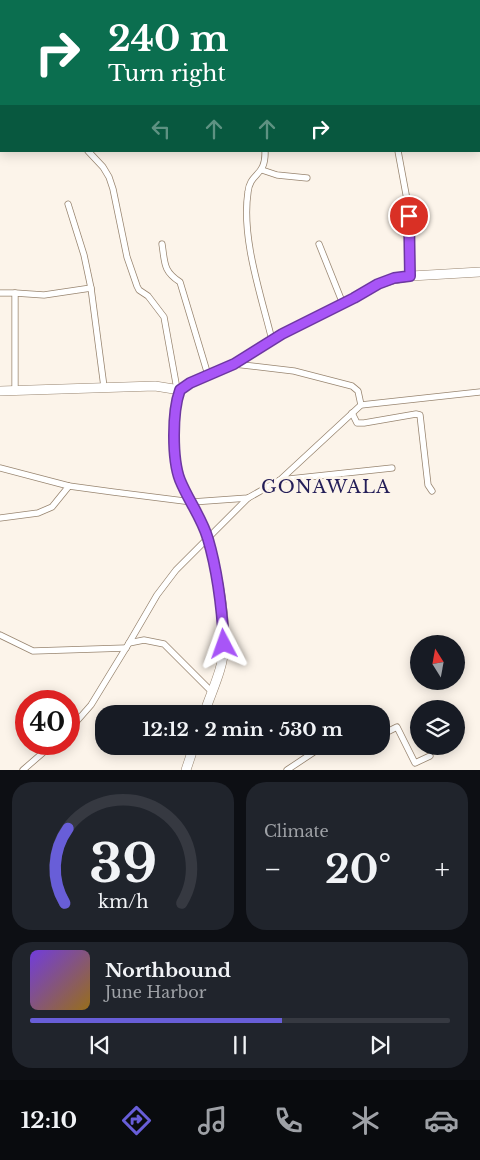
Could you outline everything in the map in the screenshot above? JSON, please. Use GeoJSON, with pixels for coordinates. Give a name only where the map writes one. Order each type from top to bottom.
{"type":"FeatureCollection","features":[{"type":"Feature","properties":{"kind":"street"},"geometry":{"type":"LineString","coordinates":[[89,152],[103,167],[111,183],[127,257],[137,286],[139,290],[148,296],[164,317],[178,389],[175,417],[176,460],[181,482],[208,538],[218,582],[222,611],[224,644],[218,673],[207,705]]}},
{"type":"Feature","properties":{"kind":"street"},"geometry":{"type":"LineString","coordinates":[[265,152],[262,170],[254,177],[248,191],[249,246],[272,340]]}},
{"type":"Feature","properties":{"kind":"street"},"geometry":{"type":"LineString","coordinates":[[398,152],[408,205],[410,276]]}},
{"type":"Feature","properties":{"kind":"street"},"geometry":{"type":"LineString","coordinates":[[262,170],[277,175],[307,178]]}},
{"type":"Feature","properties":{"kind":"street"},"geometry":{"type":"LineString","coordinates":[[68,204],[84,255],[91,288],[104,387]]}},
{"type":"Feature","properties":{"kind":"street"},"geometry":{"type":"LineString","coordinates":[[162,244],[168,274],[180,282],[208,376]]}},
{"type":"Feature","properties":{"kind":"street"},"geometry":{"type":"LineString","coordinates":[[319,244],[343,304]]}},
{"type":"Feature","properties":{"kind":"street"},"geometry":{"type":"LineString","coordinates":[[0,391],[163,386],[178,389],[234,364],[272,340],[378,284],[394,278],[410,276],[480,272]]}},
{"type":"Feature","properties":{"kind":"street"},"geometry":{"type":"LineString","coordinates":[[0,292],[44,295],[91,288]]}},
{"type":"Feature","properties":{"kind":"street"},"geometry":{"type":"LineString","coordinates":[[15,293],[15,391]]}},
{"type":"Feature","properties":{"kind":"street"},"geometry":{"type":"LineString","coordinates":[[234,364],[294,370],[352,386],[358,391],[361,405]]}},
{"type":"Feature","properties":{"kind":"street"},"geometry":{"type":"LineString","coordinates":[[80,718],[91,705],[157,595],[176,570],[248,498],[280,480],[361,405],[480,392]]}},
{"type":"Feature","properties":{"kind":"street"},"geometry":{"type":"LineString","coordinates":[[352,413],[357,422],[364,423],[420,415],[428,485],[432,492]]}},
{"type":"Feature","properties":{"kind":"street"},"geometry":{"type":"LineString","coordinates":[[0,468],[69,486],[192,502],[248,498]]}},
{"type":"Feature","properties":{"kind":"street"},"geometry":{"type":"LineString","coordinates":[[280,480],[392,468]]}},
{"type":"Feature","properties":{"kind":"street"},"geometry":{"type":"LineString","coordinates":[[0,518],[38,514],[52,507],[69,486]]}},
{"type":"Feature","properties":{"kind":"street"},"geometry":{"type":"LineString","coordinates":[[0,635],[34,652],[128,646],[144,640],[164,644],[212,692]]}},
{"type":"Feature","properties":{"kind":"street"},"geometry":{"type":"LineString","coordinates":[[390,731],[397,727],[415,763],[430,756]]}},
{"type":"Feature","properties":{"kind":"street"},"geometry":{"type":"LineString","coordinates":[[22,770],[40,755]]}},
{"type":"Feature","properties":{"kind":"street"},"geometry":{"type":"LineString","coordinates":[[186,770],[191,755]]}},
{"type":"Feature","properties":{"kind":"street"},"geometry":{"type":"LineString","coordinates":[[287,770],[310,755]]}},
{"type":"Feature","properties":{"kind":"district","name":"GONAWALA"},"geometry":{"type":"Point","coordinates":[326,487]}},
{"type":"Feature","properties":{"kind":"route"},"geometry":{"type":"LineString","coordinates":[[224,644],[218,582],[208,538],[181,482],[177,468],[175,417],[180,390],[190,383],[234,364],[282,334],[378,284],[394,278],[410,276],[409,216]]}}]}
